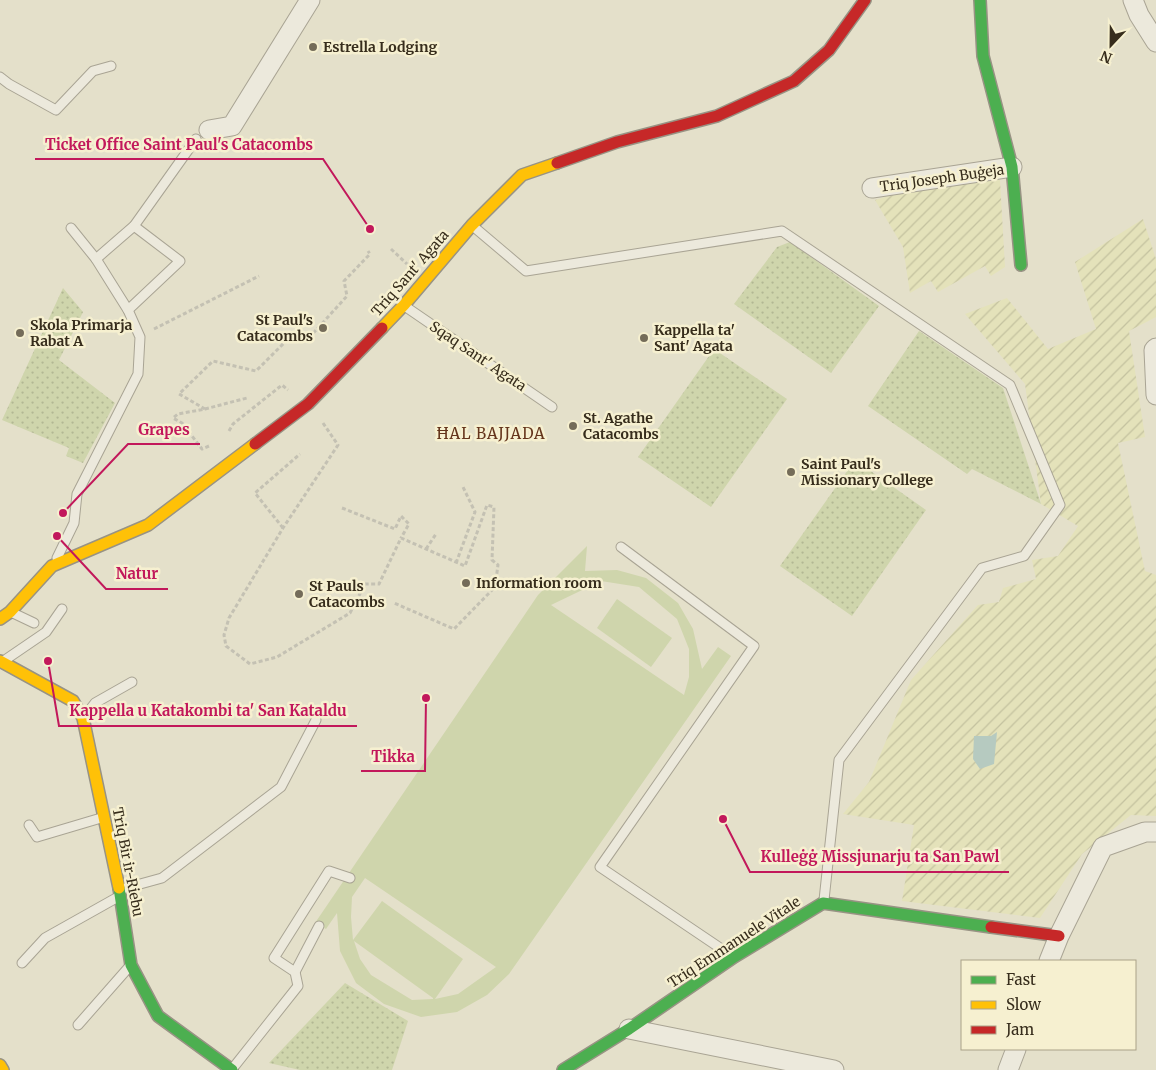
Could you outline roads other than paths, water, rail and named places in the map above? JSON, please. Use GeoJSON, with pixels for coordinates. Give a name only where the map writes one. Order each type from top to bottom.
{"type":"FeatureCollection","features":[{"type":"Feature","properties":{"kind":"street"},"geometry":{"type":"LineString","coordinates":[[202,134],[232,126],[310,0]]}},
{"type":"Feature","properties":{"kind":"street","name":"Triq Sant' Agata"},"geometry":{"type":"LineString","coordinates":[[0,619],[10,612],[52,566],[148,525],[308,404],[404,305],[423,280],[472,225],[522,176],[617,142],[716,116],[794,82],[829,50],[865,0]]}},
{"type":"Feature","properties":{"kind":"street"},"geometry":{"type":"LineString","coordinates":[[980,0],[983,56],[1012,168],[1021,265]]}},
{"type":"Feature","properties":{"kind":"street"},"geometry":{"type":"LineString","coordinates":[[1133,0],[1139,15],[1156,42]]}},
{"type":"Feature","properties":{"kind":"street","name":"Triq Joseph Buġeja"},"geometry":{"type":"LineString","coordinates":[[872,188],[1012,168]]}},
{"type":"Feature","properties":{"kind":"street"},"geometry":{"type":"LineString","coordinates":[[1155,349],[1156,395]]}},
{"type":"Feature","properties":{"kind":"street","name":"Triq Bir ir-Riebu"},"geometry":{"type":"LineString","coordinates":[[1,663],[73,701],[83,718],[120,893],[131,965],[158,1016],[232,1070]]}},
{"type":"Feature","properties":{"kind":"street"},"geometry":{"type":"LineString","coordinates":[[1049,960],[1059,936],[1103,847],[1145,832],[1156,832]]}},
{"type":"Feature","properties":{"kind":"street","name":"Triq Emmanuele Vitale"},"geometry":{"type":"LineString","coordinates":[[563,1070],[629,1029],[734,957],[823,903],[1059,936]]}},
{"type":"Feature","properties":{"kind":"street"},"geometry":{"type":"LineString","coordinates":[[629,1029],[834,1070]]}},
{"type":"Feature","properties":{"kind":"street"},"geometry":{"type":"LineString","coordinates":[[1008,1070],[1016,1050]]}},
{"type":"Feature","properties":{"kind":"street"},"geometry":{"type":"LineString","coordinates":[[0,1065],[3,1070]]}},
{"type":"Feature","properties":{"kind":"lane"},"geometry":{"type":"LineString","coordinates":[[0,78],[56,110],[93,72],[111,66]]}},
{"type":"Feature","properties":{"kind":"lane"},"geometry":{"type":"LineString","coordinates":[[96,259],[134,226],[202,134]]}},
{"type":"Feature","properties":{"kind":"lane"},"geometry":{"type":"LineString","coordinates":[[472,225],[526,271],[782,231],[1010,385],[1060,505],[1024,556],[982,568],[839,760],[823,903]]}},
{"type":"Feature","properties":{"kind":"lane"},"geometry":{"type":"LineString","coordinates":[[128,310],[180,261],[134,226]]}},
{"type":"Feature","properties":{"kind":"lane"},"geometry":{"type":"LineString","coordinates":[[52,566],[74,522],[77,494],[138,374],[140,337],[128,310],[96,259],[71,228]]}},
{"type":"Feature","properties":{"kind":"lane","name":"Sqaq Sant' Agata"},"geometry":{"type":"LineString","coordinates":[[404,305],[552,407]]}},
{"type":"Feature","properties":{"kind":"lane"},"geometry":{"type":"LineString","coordinates":[[621,547],[754,646],[600,867],[734,957]]}},
{"type":"Feature","properties":{"kind":"lane"},"geometry":{"type":"LineString","coordinates":[[1,663],[46,632],[62,609]]}},
{"type":"Feature","properties":{"kind":"lane"},"geometry":{"type":"LineString","coordinates":[[10,612],[34,623]]}},
{"type":"Feature","properties":{"kind":"lane"},"geometry":{"type":"LineString","coordinates":[[83,718],[95,703],[132,682]]}},
{"type":"Feature","properties":{"kind":"lane"},"geometry":{"type":"LineString","coordinates":[[22,963],[45,938],[120,893],[162,878],[281,787],[316,720]]}},
{"type":"Feature","properties":{"kind":"lane"},"geometry":{"type":"LineString","coordinates":[[29,825],[37,837],[103,818]]}},
{"type":"Feature","properties":{"kind":"lane"},"geometry":{"type":"LineString","coordinates":[[295,972],[274,958],[329,871],[350,878]]}},
{"type":"Feature","properties":{"kind":"lane"},"geometry":{"type":"LineString","coordinates":[[232,1070],[298,986],[295,972],[319,926]]}},
{"type":"Feature","properties":{"kind":"lane"},"geometry":{"type":"LineString","coordinates":[[78,1025],[131,965]]}},
{"type":"Feature","properties":{"kind":"place","name":"Estrella Lodging"},"geometry":{"type":"Point","coordinates":[313,47]}},
{"type":"Feature","properties":{"kind":"place","name":"Ticket Office Saint Paul's Catacombs"},"geometry":{"type":"Point","coordinates":[370,229]}},
{"type":"Feature","properties":{"kind":"place","name":"St Paul's Catacombs"},"geometry":{"type":"Point","coordinates":[323,328]}},
{"type":"Feature","properties":{"kind":"place","name":"Skola Primarja Rabat A"},"geometry":{"type":"Point","coordinates":[20,333]}},
{"type":"Feature","properties":{"kind":"place","name":"Kappella ta' Sant' Agata"},"geometry":{"type":"Point","coordinates":[644,338]}},
{"type":"Feature","properties":{"kind":"place","name":"St. Agathe Catacombs"},"geometry":{"type":"Point","coordinates":[573,426]}},
{"type":"Feature","properties":{"kind":"place","name":"Saint Paul's Missionary College"},"geometry":{"type":"Point","coordinates":[791,472]}},
{"type":"Feature","properties":{"kind":"place","name":"Grapes"},"geometry":{"type":"Point","coordinates":[63,513]}},
{"type":"Feature","properties":{"kind":"place","name":"Natur"},"geometry":{"type":"Point","coordinates":[57,536]}},
{"type":"Feature","properties":{"kind":"place","name":"Information room"},"geometry":{"type":"Point","coordinates":[466,583]}},
{"type":"Feature","properties":{"kind":"place","name":"St Pauls Catacombs"},"geometry":{"type":"Point","coordinates":[299,594]}},
{"type":"Feature","properties":{"kind":"place","name":"Kappella u Katakombi ta' San Kataldu"},"geometry":{"type":"Point","coordinates":[48,661]}},
{"type":"Feature","properties":{"kind":"place","name":"Tikka"},"geometry":{"type":"Point","coordinates":[426,698]}},
{"type":"Feature","properties":{"kind":"place","name":"Kulleġġ Missjunarju ta San Pawl"},"geometry":{"type":"Point","coordinates":[723,819]}},
{"type":"Feature","properties":{"kind":"district","name":"ĦAL BAJJADA"},"geometry":{"type":"Point","coordinates":[491,434]}}]}
